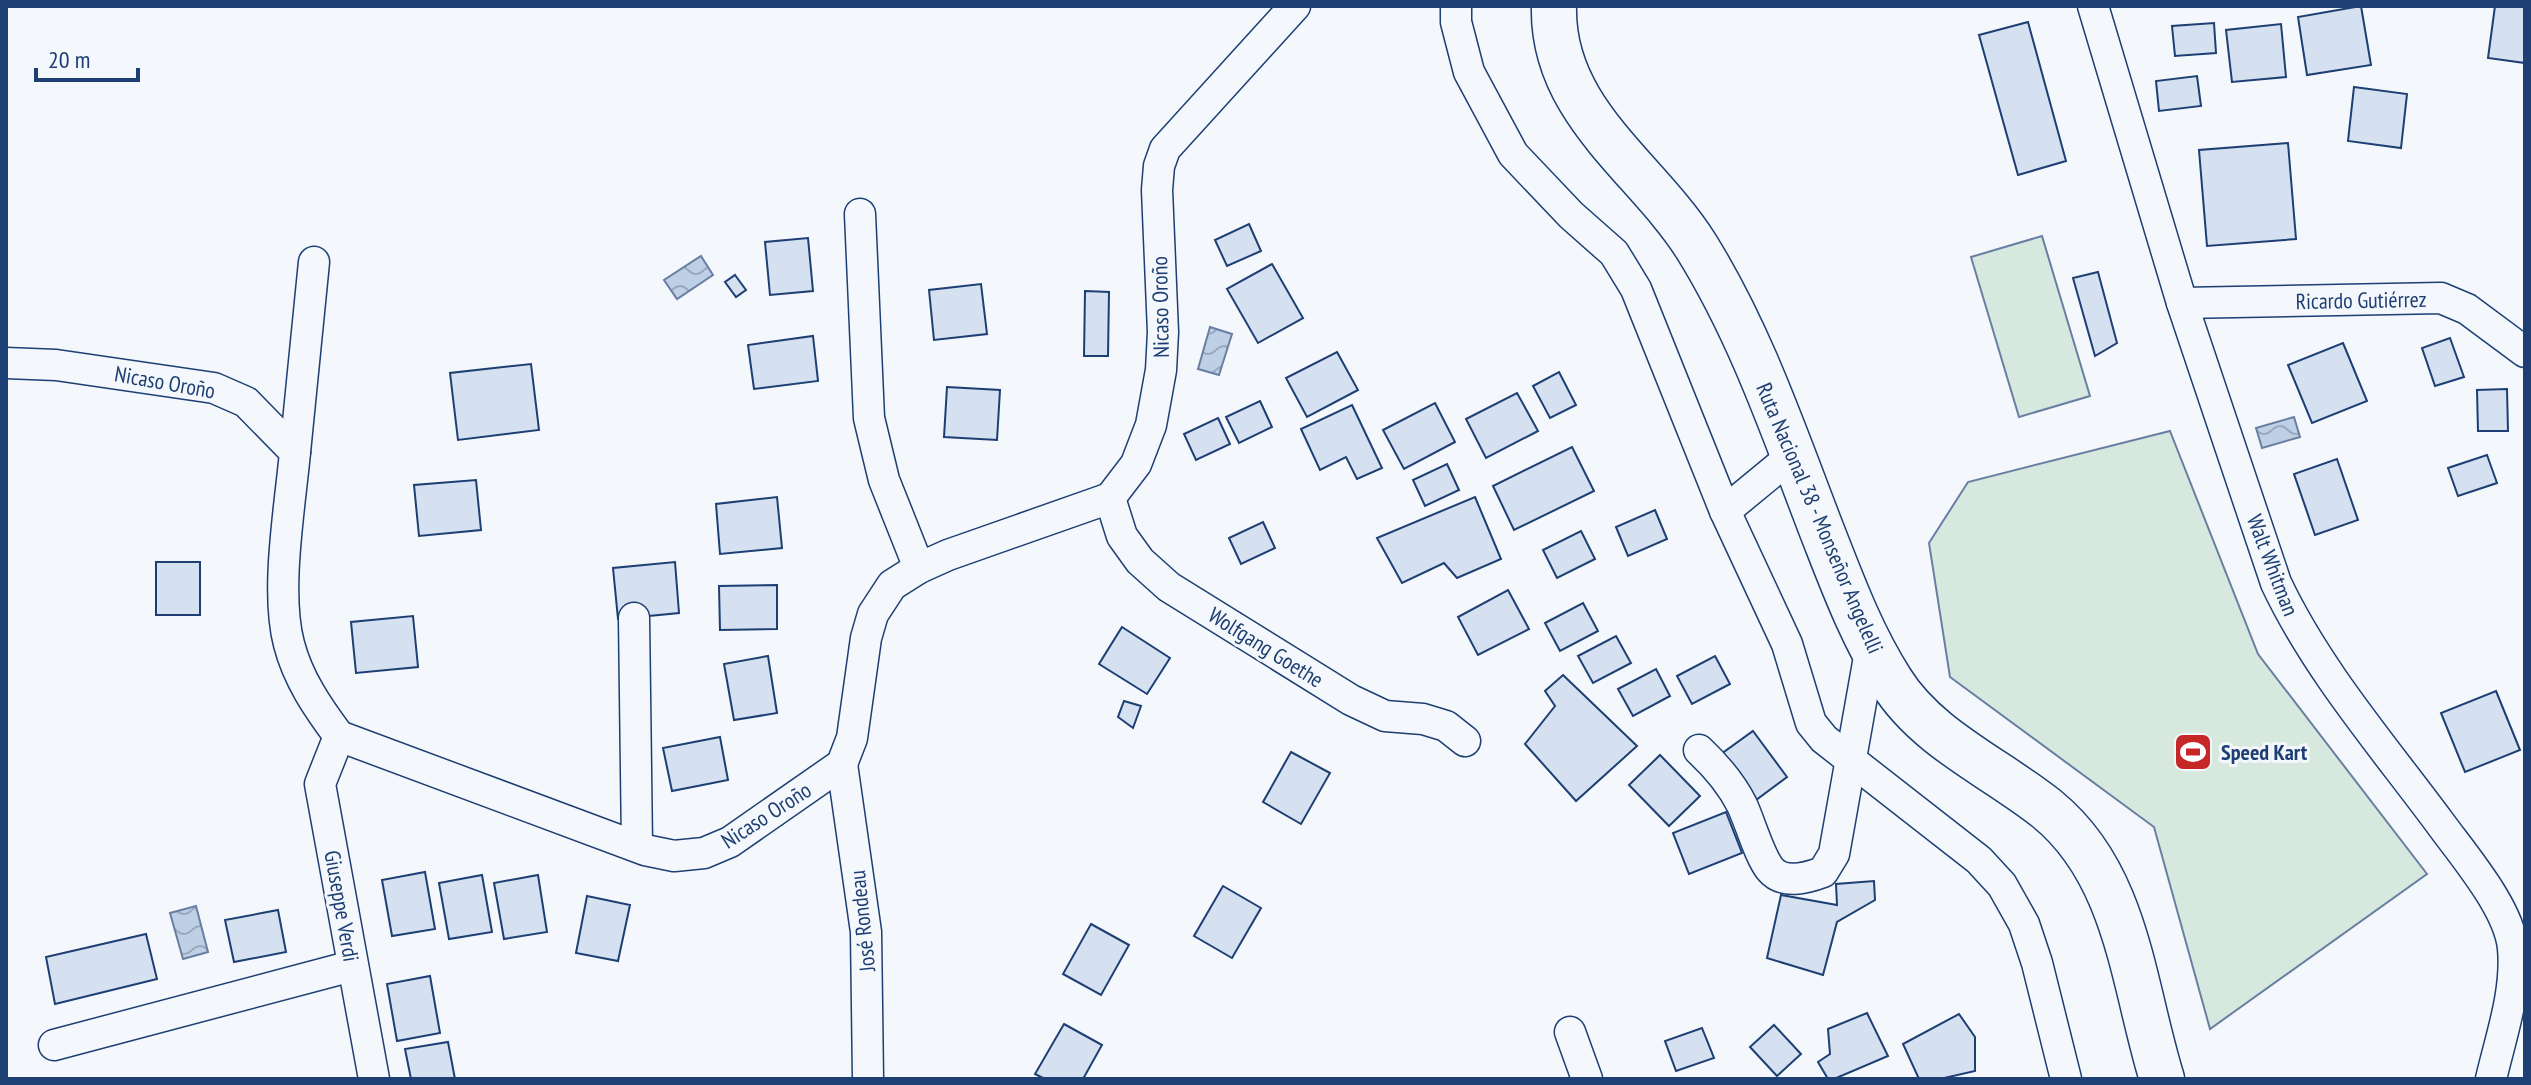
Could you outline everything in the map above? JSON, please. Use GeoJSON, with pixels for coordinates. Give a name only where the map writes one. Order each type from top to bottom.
{"type":"FeatureCollection","features":[{"type":"Feature","properties":{"kind":"main road","name":"Ruta Nacional 38 - Monseñor Angelelli"},"geometry":{"type":"LineString","coordinates":[[1554,6],[1564,69],[1579,102],[1609,143],[1695,244],[1735,315],[1839,576],[1892,684],[1913,709],[1971,757],[2048,810],[2091,857],[2105,881],[2119,917],[2162,1079]]}},
{"type":"Feature","properties":{"kind":"street","name":"Nicaso Oroño"},"geometry":{"type":"LineString","coordinates":[[1110,498],[1136,464],[1151,425],[1161,370],[1163,332],[1157,190],[1159,166],[1165,149],[1295,6]]}},
{"type":"Feature","properties":{"kind":"street"},"geometry":{"type":"LineString","coordinates":[[1456,6],[1456,22],[1469,72],[1513,154],[1571,215],[1614,253],[1636,289],[1725,511],[1787,644],[1811,723],[1824,739],[1979,860],[2002,885],[2024,924],[2037,963],[2066,1079]]}},
{"type":"Feature","properties":{"kind":"street","name":"Walt Whitman"},"geometry":{"type":"LineString","coordinates":[[2093,6],[2182,303],[2276,583],[2294,621],[2322,663],[2495,899],[2519,944],[2511,997],[2491,1079]]}},
{"type":"Feature","properties":{"kind":"street"},"geometry":{"type":"LineString","coordinates":[[860,214],[869,418],[884,480],[919,568]]}},
{"type":"Feature","properties":{"kind":"street"},"geometry":{"type":"LineString","coordinates":[[314,262],[285,573],[288,642],[316,706],[339,736]]}},
{"type":"Feature","properties":{"kind":"street","name":"Ricardo Gutiérrez"},"geometry":{"type":"LineString","coordinates":[[2182,303],[2441,298],[2467,309],[2525,352]]}},
{"type":"Feature","properties":{"kind":"street","name":"Nicaso Oroño"},"geometry":{"type":"LineString","coordinates":[[6,363],[56,365],[214,388],[246,402],[295,452]]}},
{"type":"Feature","properties":{"kind":"street"},"geometry":{"type":"LineString","coordinates":[[1725,511],[1793,455]]}},
{"type":"Feature","properties":{"kind":"street"},"geometry":{"type":"LineString","coordinates":[[842,764],[852,738],[866,638],[873,614],[892,585],[948,555],[1110,498]]}},
{"type":"Feature","properties":{"kind":"street","name":"Wolfgang Goethe"},"geometry":{"type":"LineString","coordinates":[[1110,498],[1122,536],[1140,561],[1169,587],[1351,700],[1385,716],[1423,719],[1446,726],[1465,741]]}},
{"type":"Feature","properties":{"kind":"street"},"geometry":{"type":"LineString","coordinates":[[634,618],[637,846]]}},
{"type":"Feature","properties":{"kind":"street"},"geometry":{"type":"LineString","coordinates":[[1699,750],[1720,771],[1740,802],[1771,870],[1784,878],[1804,879],[1823,872],[1834,854],[1871,646]]}},
{"type":"Feature","properties":{"kind":"street","name":"Nicaso Oroño"},"geometry":{"type":"LineString","coordinates":[[339,736],[637,846],[674,856],[704,853],[730,842],[842,764]]}},
{"type":"Feature","properties":{"kind":"street","name":"Giuseppe Verdi"},"geometry":{"type":"LineString","coordinates":[[339,736],[320,784],[374,1079]]}},
{"type":"Feature","properties":{"kind":"street","name":"José Rondeau"},"geometry":{"type":"LineString","coordinates":[[842,764],[866,932],[868,1079]]}},
{"type":"Feature","properties":{"kind":"street"},"geometry":{"type":"LineString","coordinates":[[54,1045],[352,966]]}},
{"type":"Feature","properties":{"kind":"street"},"geometry":{"type":"LineString","coordinates":[[1570,1032],[1587,1079]]}},
{"type":"Feature","properties":{"kind":"shaded area"},"geometry":{"type":"Polygon","coordinates":[[[2042,236],[2090,396],[2019,417],[1971,257],[2042,236]]]}},
{"type":"Feature","properties":{"kind":"shaded area","name":"Speed Kart"},"geometry":{"type":"Polygon","coordinates":[[[2170,431],[2258,654],[2427,874],[2210,1029],[2154,827],[1950,677],[1929,543],[1968,482],[2170,431]]]}},
{"type":"Feature","properties":{"kind":"water"},"geometry":{"type":"Polygon","coordinates":[[[701,256],[713,275],[677,299],[664,280],[701,256]]]}},
{"type":"Feature","properties":{"kind":"water"},"geometry":{"type":"Polygon","coordinates":[[[1210,327],[1232,334],[1219,375],[1198,369],[1210,327]]]}},
{"type":"Feature","properties":{"kind":"water"},"geometry":{"type":"Polygon","coordinates":[[[2294,417],[2300,437],[2262,448],[2256,428],[2294,417]]]}},
{"type":"Feature","properties":{"kind":"water"},"geometry":{"type":"Polygon","coordinates":[[[196,906],[208,952],[183,959],[170,913],[196,906]]]}},
{"type":"Feature","properties":{"kind":"building"},"geometry":{"type":"Polygon","coordinates":[[[2361,6],[2371,65],[2307,75],[2298,17],[2361,6]]]}},
{"type":"Feature","properties":{"kind":"building"},"geometry":{"type":"Polygon","coordinates":[[[2495,6],[2525,6],[2525,63],[2488,58],[2495,6]]]}},
{"type":"Feature","properties":{"kind":"building"},"geometry":{"type":"Polygon","coordinates":[[[2028,22],[2066,161],[2018,175],[1979,35],[2028,22]]]}},
{"type":"Feature","properties":{"kind":"building"},"geometry":{"type":"Polygon","coordinates":[[[2214,23],[2216,53],[2175,56],[2172,26],[2214,23]]]}},
{"type":"Feature","properties":{"kind":"building"},"geometry":{"type":"Polygon","coordinates":[[[2281,24],[2286,77],[2232,82],[2226,30],[2281,24]]]}},
{"type":"Feature","properties":{"kind":"building"},"geometry":{"type":"Polygon","coordinates":[[[2197,76],[2201,106],[2159,111],[2156,81],[2197,76]]]}},
{"type":"Feature","properties":{"kind":"building"},"geometry":{"type":"Polygon","coordinates":[[[2354,87],[2407,94],[2401,148],[2348,141],[2354,87]]]}},
{"type":"Feature","properties":{"kind":"building"},"geometry":{"type":"Polygon","coordinates":[[[2288,143],[2296,239],[2207,246],[2199,150],[2288,143]]]}},
{"type":"Feature","properties":{"kind":"building"},"geometry":{"type":"Polygon","coordinates":[[[1249,224],[1261,251],[1227,266],[1215,240],[1249,224]]]}},
{"type":"Feature","properties":{"kind":"building"},"geometry":{"type":"Polygon","coordinates":[[[808,238],[813,291],[770,295],[765,242],[808,238]]]}},
{"type":"Feature","properties":{"kind":"building"},"geometry":{"type":"Polygon","coordinates":[[[1272,264],[1303,318],[1258,343],[1227,289],[1272,264]]]}},
{"type":"Feature","properties":{"kind":"building"},"geometry":{"type":"Polygon","coordinates":[[[2098,272],[2117,343],[2095,356],[2073,278],[2098,272]]]}},
{"type":"Feature","properties":{"kind":"building"},"geometry":{"type":"Polygon","coordinates":[[[735,275],[746,290],[736,297],[725,282],[735,275]]]}},
{"type":"Feature","properties":{"kind":"building"},"geometry":{"type":"Polygon","coordinates":[[[981,284],[987,334],[934,340],[929,290],[981,284]]]}},
{"type":"Feature","properties":{"kind":"building"},"geometry":{"type":"Polygon","coordinates":[[[1085,291],[1109,292],[1108,356],[1084,356],[1085,291]]]}},
{"type":"Feature","properties":{"kind":"building"},"geometry":{"type":"Polygon","coordinates":[[[813,336],[818,381],[754,389],[748,345],[813,336]]]}},
{"type":"Feature","properties":{"kind":"building"},"geometry":{"type":"Polygon","coordinates":[[[2450,338],[2464,377],[2435,386],[2422,348],[2450,338]]]}},
{"type":"Feature","properties":{"kind":"building"},"geometry":{"type":"Polygon","coordinates":[[[2343,343],[2367,401],[2312,423],[2288,365],[2343,343]]]}},
{"type":"Feature","properties":{"kind":"building"},"geometry":{"type":"Polygon","coordinates":[[[1337,352],[1358,390],[1307,417],[1286,378],[1337,352]]]}},
{"type":"Feature","properties":{"kind":"building"},"geometry":{"type":"Polygon","coordinates":[[[531,364],[539,430],[458,440],[450,373],[531,364]]]}},
{"type":"Feature","properties":{"kind":"building"},"geometry":{"type":"Polygon","coordinates":[[[1559,372],[1576,405],[1550,418],[1533,386],[1559,372]]]}},
{"type":"Feature","properties":{"kind":"building"},"geometry":{"type":"Polygon","coordinates":[[[947,387],[1000,390],[997,440],[944,437],[947,387]]]}},
{"type":"Feature","properties":{"kind":"building"},"geometry":{"type":"Polygon","coordinates":[[[2507,389],[2508,431],[2478,431],[2477,390],[2507,389]]]}},
{"type":"Feature","properties":{"kind":"building"},"geometry":{"type":"Polygon","coordinates":[[[1517,393],[1538,431],[1486,458],[1466,419],[1517,393]]]}},
{"type":"Feature","properties":{"kind":"building"},"geometry":{"type":"Polygon","coordinates":[[[1260,401],[1272,427],[1239,443],[1226,417],[1260,401]]]}},
{"type":"Feature","properties":{"kind":"building"},"geometry":{"type":"Polygon","coordinates":[[[1435,403],[1455,442],[1404,469],[1383,430],[1435,403]]]}},
{"type":"Feature","properties":{"kind":"building"},"geometry":{"type":"Polygon","coordinates":[[[1352,405],[1382,468],[1357,479],[1346,457],[1320,470],[1301,429],[1352,405]]]}},
{"type":"Feature","properties":{"kind":"building"},"geometry":{"type":"Polygon","coordinates":[[[1218,418],[1230,444],[1196,460],[1184,434],[1218,418]]]}},
{"type":"Feature","properties":{"kind":"building"},"geometry":{"type":"Polygon","coordinates":[[[1572,447],[1594,491],[1514,530],[1493,486],[1572,447]]]}},
{"type":"Feature","properties":{"kind":"building"},"geometry":{"type":"Polygon","coordinates":[[[2487,455],[2497,483],[2458,496],[2448,468],[2487,455]]]}},
{"type":"Feature","properties":{"kind":"building"},"geometry":{"type":"Polygon","coordinates":[[[2337,459],[2358,520],[2315,535],[2294,474],[2337,459]]]}},
{"type":"Feature","properties":{"kind":"building"},"geometry":{"type":"Polygon","coordinates":[[[1447,464],[1459,490],[1425,506],[1413,480],[1447,464]]]}},
{"type":"Feature","properties":{"kind":"building"},"geometry":{"type":"Polygon","coordinates":[[[476,480],[481,530],[419,536],[414,485],[476,480]]]}},
{"type":"Feature","properties":{"kind":"building"},"geometry":{"type":"Polygon","coordinates":[[[777,497],[782,548],[720,554],[716,504],[777,497]]]}},
{"type":"Feature","properties":{"kind":"building"},"geometry":{"type":"Polygon","coordinates":[[[1475,497],[1501,559],[1457,578],[1444,563],[1402,583],[1377,538],[1475,497]]]}},
{"type":"Feature","properties":{"kind":"building"},"geometry":{"type":"Polygon","coordinates":[[[1655,510],[1667,539],[1628,556],[1616,527],[1655,510]]]}},
{"type":"Feature","properties":{"kind":"building"},"geometry":{"type":"Polygon","coordinates":[[[1263,522],[1275,548],[1241,564],[1229,538],[1263,522]]]}},
{"type":"Feature","properties":{"kind":"building"},"geometry":{"type":"Polygon","coordinates":[[[1581,531],[1595,559],[1557,578],[1543,550],[1581,531]]]}},
{"type":"Feature","properties":{"kind":"building"},"geometry":{"type":"Polygon","coordinates":[[[156,562],[200,562],[200,615],[156,615],[156,562]]]}},
{"type":"Feature","properties":{"kind":"building"},"geometry":{"type":"Polygon","coordinates":[[[675,562],[679,613],[618,619],[613,568],[675,562]]]}},
{"type":"Feature","properties":{"kind":"building"},"geometry":{"type":"Polygon","coordinates":[[[777,585],[777,629],[720,630],[719,586],[777,585]]]}},
{"type":"Feature","properties":{"kind":"building"},"geometry":{"type":"Polygon","coordinates":[[[1508,590],[1529,629],[1478,655],[1458,617],[1508,590]]]}},
{"type":"Feature","properties":{"kind":"building"},"geometry":{"type":"Polygon","coordinates":[[[1583,603],[1598,631],[1560,651],[1545,623],[1583,603]]]}},
{"type":"Feature","properties":{"kind":"building"},"geometry":{"type":"Polygon","coordinates":[[[413,616],[418,667],[356,673],[351,622],[413,616]]]}},
{"type":"Feature","properties":{"kind":"building"},"geometry":{"type":"Polygon","coordinates":[[[1122,627],[1170,658],[1147,694],[1099,664],[1122,627]]]}},
{"type":"Feature","properties":{"kind":"building"},"geometry":{"type":"Polygon","coordinates":[[[1616,636],[1631,663],[1593,683],[1578,656],[1616,636]]]}},
{"type":"Feature","properties":{"kind":"building"},"geometry":{"type":"Polygon","coordinates":[[[768,656],[777,713],[734,720],[724,664],[768,656]]]}},
{"type":"Feature","properties":{"kind":"building"},"geometry":{"type":"Polygon","coordinates":[[[1715,656],[1730,684],[1692,704],[1677,676],[1715,656]]]}},
{"type":"Feature","properties":{"kind":"building"},"geometry":{"type":"Polygon","coordinates":[[[1656,669],[1670,696],[1633,716],[1618,689],[1656,669]]]}},
{"type":"Feature","properties":{"kind":"building"},"geometry":{"type":"Polygon","coordinates":[[[1563,675],[1637,746],[1576,801],[1525,744],[1555,706],[1545,691],[1563,675]]]}},
{"type":"Feature","properties":{"kind":"building"},"geometry":{"type":"Polygon","coordinates":[[[2496,691],[2520,750],[2465,772],[2441,713],[2496,691]]]}},
{"type":"Feature","properties":{"kind":"building"},"geometry":{"type":"Polygon","coordinates":[[[1124,701],[1141,706],[1133,728],[1118,717],[1124,701]]]}},
{"type":"Feature","properties":{"kind":"building"},"geometry":{"type":"Polygon","coordinates":[[[1753,731],[1787,777],[1752,803],[1717,757],[1753,731]]]}},
{"type":"Feature","properties":{"kind":"building"},"geometry":{"type":"Polygon","coordinates":[[[720,737],[728,780],[672,791],[663,748],[720,737]]]}},
{"type":"Feature","properties":{"kind":"building"},"geometry":{"type":"Polygon","coordinates":[[[1291,752],[1330,773],[1301,824],[1263,802],[1291,752]]]}},
{"type":"Feature","properties":{"kind":"building"},"geometry":{"type":"Polygon","coordinates":[[[1660,755],[1700,796],[1669,826],[1629,785],[1660,755]]]}},
{"type":"Feature","properties":{"kind":"building"},"geometry":{"type":"Polygon","coordinates":[[[1726,812],[1742,853],[1689,874],[1673,833],[1726,812]]]}},
{"type":"Feature","properties":{"kind":"building"},"geometry":{"type":"Polygon","coordinates":[[[425,872],[435,929],[392,936],[382,880],[425,872]]]}},
{"type":"Feature","properties":{"kind":"building"},"geometry":{"type":"Polygon","coordinates":[[[482,875],[492,932],[449,939],[439,883],[482,875]]]}},
{"type":"Feature","properties":{"kind":"building"},"geometry":{"type":"Polygon","coordinates":[[[538,875],[547,932],[504,939],[494,883],[538,875]]]}},
{"type":"Feature","properties":{"kind":"building"},"geometry":{"type":"Polygon","coordinates":[[[1874,881],[1875,900],[1837,922],[1823,975],[1767,958],[1781,895],[1837,905],[1836,884],[1874,881]]]}},
{"type":"Feature","properties":{"kind":"building"},"geometry":{"type":"Polygon","coordinates":[[[1223,886],[1261,908],[1232,958],[1194,936],[1223,886]]]}},
{"type":"Feature","properties":{"kind":"building"},"geometry":{"type":"Polygon","coordinates":[[[587,896],[630,905],[618,961],[576,953],[587,896]]]}},
{"type":"Feature","properties":{"kind":"building"},"geometry":{"type":"Polygon","coordinates":[[[278,910],[286,952],[234,962],[225,920],[278,910]]]}},
{"type":"Feature","properties":{"kind":"building"},"geometry":{"type":"Polygon","coordinates":[[[1091,924],[1129,945],[1101,995],[1063,974],[1091,924]]]}},
{"type":"Feature","properties":{"kind":"building"},"geometry":{"type":"Polygon","coordinates":[[[146,934],[157,979],[55,1004],[46,957],[146,934]]]}},
{"type":"Feature","properties":{"kind":"building"},"geometry":{"type":"Polygon","coordinates":[[[430,976],[440,1033],[397,1041],[387,984],[430,976]]]}},
{"type":"Feature","properties":{"kind":"building"},"geometry":{"type":"Polygon","coordinates":[[[1867,1013],[1888,1056],[1828,1079],[1818,1062],[1830,1054],[1828,1029],[1867,1013]]]}},
{"type":"Feature","properties":{"kind":"building"},"geometry":{"type":"Polygon","coordinates":[[[1959,1014],[1975,1037],[1975,1071],[1940,1079],[1919,1079],[1903,1044],[1959,1014]]]}},
{"type":"Feature","properties":{"kind":"building"},"geometry":{"type":"Polygon","coordinates":[[[1064,1024],[1102,1045],[1083,1079],[1045,1079],[1035,1074],[1064,1024]]]}},
{"type":"Feature","properties":{"kind":"building"},"geometry":{"type":"Polygon","coordinates":[[[1774,1025],[1801,1054],[1777,1076],[1750,1047],[1774,1025]]]}},
{"type":"Feature","properties":{"kind":"building"},"geometry":{"type":"Polygon","coordinates":[[[1702,1028],[1714,1058],[1676,1071],[1665,1041],[1702,1028]]]}},
{"type":"Feature","properties":{"kind":"building"},"geometry":{"type":"Polygon","coordinates":[[[448,1042],[455,1079],[411,1079],[405,1049],[448,1042]]]}},
{"type":"Feature","properties":{"kind":"place","name":"Speed Kart"},"geometry":{"type":"Point","coordinates":[2193,752]}}]}
